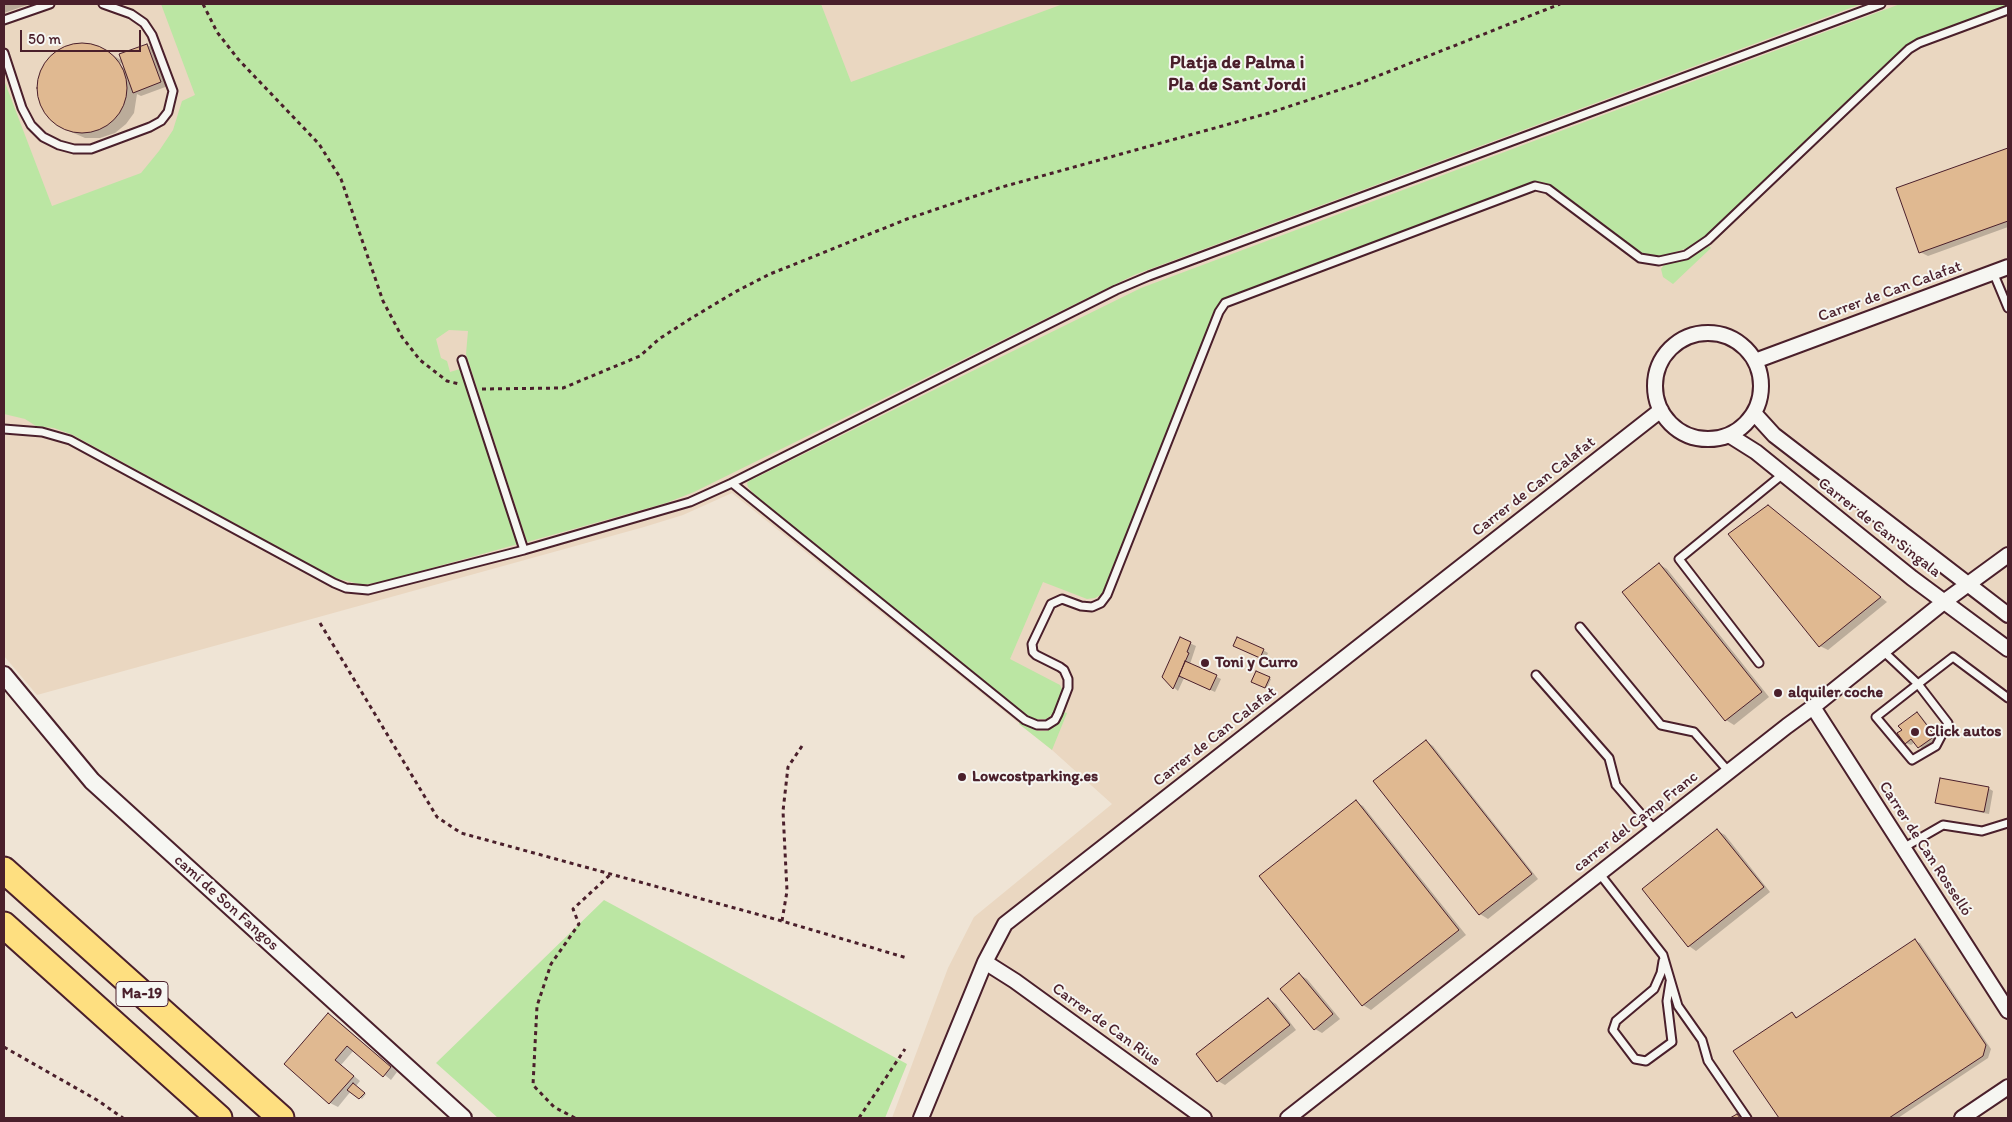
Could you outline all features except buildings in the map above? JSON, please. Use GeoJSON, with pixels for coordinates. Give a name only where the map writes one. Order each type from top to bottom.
{"type":"FeatureCollection","features":[{"type":"Feature","properties":{"kind":"highway","name":"Ma-19"},"geometry":{"type":"LineString","coordinates":[[4,870],[281,1118]]}},
{"type":"Feature","properties":{"kind":"highway","name":"Ma-19"},"geometry":{"type":"LineString","coordinates":[[4,925],[220,1118]]}},
{"type":"Feature","properties":{"kind":"street","name":"Carrer de Can Calafat"},"geometry":{"type":"LineString","coordinates":[[1755,361],[2008,267]]}},
{"type":"Feature","properties":{"kind":"street"},"geometry":{"type":"LineString","coordinates":[[1710,333],[1728,337],[1743,347],[1755,361],[1761,378],[1760,396],[1754,413],[1743,426],[1729,435],[1713,439],[1690,436],[1682,433],[1670,423],[1660,410],[1655,393],[1656,374],[1663,358],[1676,344],[1692,336],[1710,333]]}},
{"type":"Feature","properties":{"kind":"street","name":"Carrer de Can Calafat"},"geometry":{"type":"LineString","coordinates":[[921,1118],[985,962],[1005,924],[1660,410]]}},
{"type":"Feature","properties":{"kind":"street","name":"Carrer de Can Singala"},"geometry":{"type":"LineString","coordinates":[[1754,413],[1774,435],[2008,615]]}},
{"type":"Feature","properties":{"kind":"street","name":"Carrer de Can Singala"},"geometry":{"type":"LineString","coordinates":[[1729,435],[1756,452],[1912,578],[1946,601],[2008,649]]}},
{"type":"Feature","properties":{"kind":"street","name":"carrer del Camp Franc"},"geometry":{"type":"LineString","coordinates":[[1288,1118],[1946,601],[2008,555]]}},
{"type":"Feature","properties":{"kind":"street","name":"camí de Son Fangos"},"geometry":{"type":"LineString","coordinates":[[4,675],[92,781],[463,1118]]}},
{"type":"Feature","properties":{"kind":"street","name":"Carrer de Can Rosselló"},"geometry":{"type":"LineString","coordinates":[[1813,707],[2008,1011]]}},
{"type":"Feature","properties":{"kind":"street","name":"Carrer de Can Rius"},"geometry":{"type":"LineString","coordinates":[[985,962],[1015,981],[1204,1118]]}},
{"type":"Feature","properties":{"kind":"street"},"geometry":{"type":"LineString","coordinates":[[1962,1118],[2008,1087]]}},
{"type":"Feature","properties":{"kind":"lane"},"geometry":{"type":"LineString","coordinates":[[4,20],[50,4]]}},
{"type":"Feature","properties":{"kind":"lane"},"geometry":{"type":"LineString","coordinates":[[4,53],[22,108],[31,125],[44,137],[74,149],[91,149],[150,127],[161,121],[168,112],[173,91],[152,35],[144,23],[131,14],[103,4]]}},
{"type":"Feature","properties":{"kind":"lane"},"geometry":{"type":"LineString","coordinates":[[4,429],[42,432],[70,440],[334,583],[358,590],[381,588],[524,550],[690,502],[732,483],[1116,290],[1149,276],[1881,4]]}},
{"type":"Feature","properties":{"kind":"lane"},"geometry":{"type":"LineString","coordinates":[[732,483],[1025,720],[1037,725],[1047,725],[1058,714],[1068,688],[1068,679],[1064,670],[1036,655],[1033,652],[1032,644],[1051,604],[1062,599],[1081,606],[1092,607],[1101,603],[1107,595],[1219,312],[1225,303],[1535,186],[1548,189],[1640,258],[1659,261],[1686,255],[1708,240],[1909,49],[1919,43],[2008,10]]}},
{"type":"Feature","properties":{"kind":"lane"},"geometry":{"type":"LineString","coordinates":[[1993,272],[2008,308]]}},
{"type":"Feature","properties":{"kind":"lane"},"geometry":{"type":"LineString","coordinates":[[462,360],[524,550]]}},
{"type":"Feature","properties":{"kind":"lane"},"geometry":{"type":"LineString","coordinates":[[1759,663],[1680,559],[1783,474]]}},
{"type":"Feature","properties":{"kind":"lane"},"geometry":{"type":"LineString","coordinates":[[1580,627],[1661,725],[1694,732],[1728,772]]}},
{"type":"Feature","properties":{"kind":"lane"},"geometry":{"type":"LineString","coordinates":[[1883,651],[1918,684],[1948,723],[1936,746],[1912,760],[1876,717],[1918,684],[1953,657],[2008,698]]}},
{"type":"Feature","properties":{"kind":"lane"},"geometry":{"type":"LineString","coordinates":[[1536,675],[1609,758],[1616,785],[1655,830]]}},
{"type":"Feature","properties":{"kind":"lane"},"geometry":{"type":"LineString","coordinates":[[1904,848],[1943,825],[1982,831],[2008,823]]}},
{"type":"Feature","properties":{"kind":"lane"},"geometry":{"type":"LineString","coordinates":[[1599,873],[1663,955],[1678,1006],[1702,1040],[1708,1061],[1747,1118]]}},
{"type":"Feature","properties":{"kind":"lane"},"geometry":{"type":"LineString","coordinates":[[1663,955],[1661,973],[1654,988],[1616,1021],[1613,1030],[1635,1059],[1646,1061],[1672,1042],[1667,1000],[1670,980]]}},
{"type":"Feature","properties":{"kind":"path"},"geometry":{"type":"LineString","coordinates":[[203,4],[217,32],[238,60],[319,144],[341,179],[383,301],[402,337],[420,360],[447,381],[472,388],[563,388],[640,356],[659,338],[735,292],[770,274],[889,226],[1002,187],[1269,113],[1360,83],[1560,4]]}},
{"type":"Feature","properties":{"kind":"path"},"geometry":{"type":"LineString","coordinates":[[320,623],[437,817],[461,833],[782,921],[907,958]]}},
{"type":"Feature","properties":{"kind":"path"},"geometry":{"type":"LineString","coordinates":[[782,921],[787,891],[783,811],[788,767],[802,746]]}},
{"type":"Feature","properties":{"kind":"path"},"geometry":{"type":"LineString","coordinates":[[575,1118],[554,1107],[533,1085],[537,1006],[551,964],[579,924],[573,909],[611,874]]}},
{"type":"Feature","properties":{"kind":"path"},"geometry":{"type":"LineString","coordinates":[[4,1047],[97,1100],[123,1118]]}},
{"type":"Feature","properties":{"kind":"path"},"geometry":{"type":"LineString","coordinates":[[860,1118],[905,1049]]}},
{"type":"Feature","properties":{"kind":"shaded area"},"geometry":{"type":"Polygon","coordinates":[[[4,4],[2008,4],[2008,1118],[892,1118],[948,968],[974,917],[1112,804],[1052,750],[732,493],[683,515],[644,527],[37,695],[4,656],[4,4]]]}},
{"type":"Feature","properties":{"kind":"green space"},"geometry":{"type":"Polygon","coordinates":[[[161,4],[821,4],[851,82],[1063,4],[1861,4],[1134,275],[694,492],[666,503],[527,542],[466,354],[468,331],[449,330],[436,339],[441,358],[447,361],[450,372],[460,369],[463,372],[518,544],[385,581],[363,585],[335,578],[73,435],[54,428],[36,426],[25,419],[4,414],[4,80],[52,206],[141,173],[173,130],[182,101],[195,95],[161,4]]]}},
{"type":"Feature","properties":{"kind":"green space"},"geometry":{"type":"Polygon","coordinates":[[[1900,4],[2008,4],[2008,7],[1906,46],[1711,233],[1688,248],[1662,256],[1644,255],[1636,252],[1553,187],[1543,182],[1538,182],[1223,300],[1215,310],[1102,594],[1095,598],[1087,599],[1043,582],[1010,659],[1060,685],[1063,691],[1060,700],[1054,713],[1046,719],[1035,719],[1023,714],[758,499],[748,487],[747,483],[749,481],[1141,288],[1900,4]]]}},
{"type":"Feature","properties":{"kind":"green space"},"geometry":{"type":"Polygon","coordinates":[[[1709,246],[1711,248],[1673,284],[1663,277],[1661,269],[1664,265],[1691,256],[1709,246]]]}},
{"type":"Feature","properties":{"kind":"green space"},"geometry":{"type":"Polygon","coordinates":[[[1063,712],[1067,713],[1052,750],[1019,724],[1020,722],[1037,731],[1047,731],[1058,724],[1063,712]]]}},
{"type":"Feature","properties":{"kind":"green space"},"geometry":{"type":"Polygon","coordinates":[[[604,900],[907,1064],[885,1118],[498,1118],[436,1063],[604,900]]]}},
{"type":"Feature","properties":{"kind":"place","name":"Toni y Curro"},"geometry":{"type":"Point","coordinates":[1205,663]}},
{"type":"Feature","properties":{"kind":"place","name":"alquiler coche"},"geometry":{"type":"Point","coordinates":[1778,693]}},
{"type":"Feature","properties":{"kind":"place","name":"Click autos"},"geometry":{"type":"Point","coordinates":[1915,732]}},
{"type":"Feature","properties":{"kind":"place","name":"Lowcostparking.es"},"geometry":{"type":"Point","coordinates":[962,777]}},
{"type":"Feature","properties":{"kind":"district","name":"Platja de Palma i Pla de Sant Jordi"},"geometry":{"type":"Point","coordinates":[1237,74]}}]}
